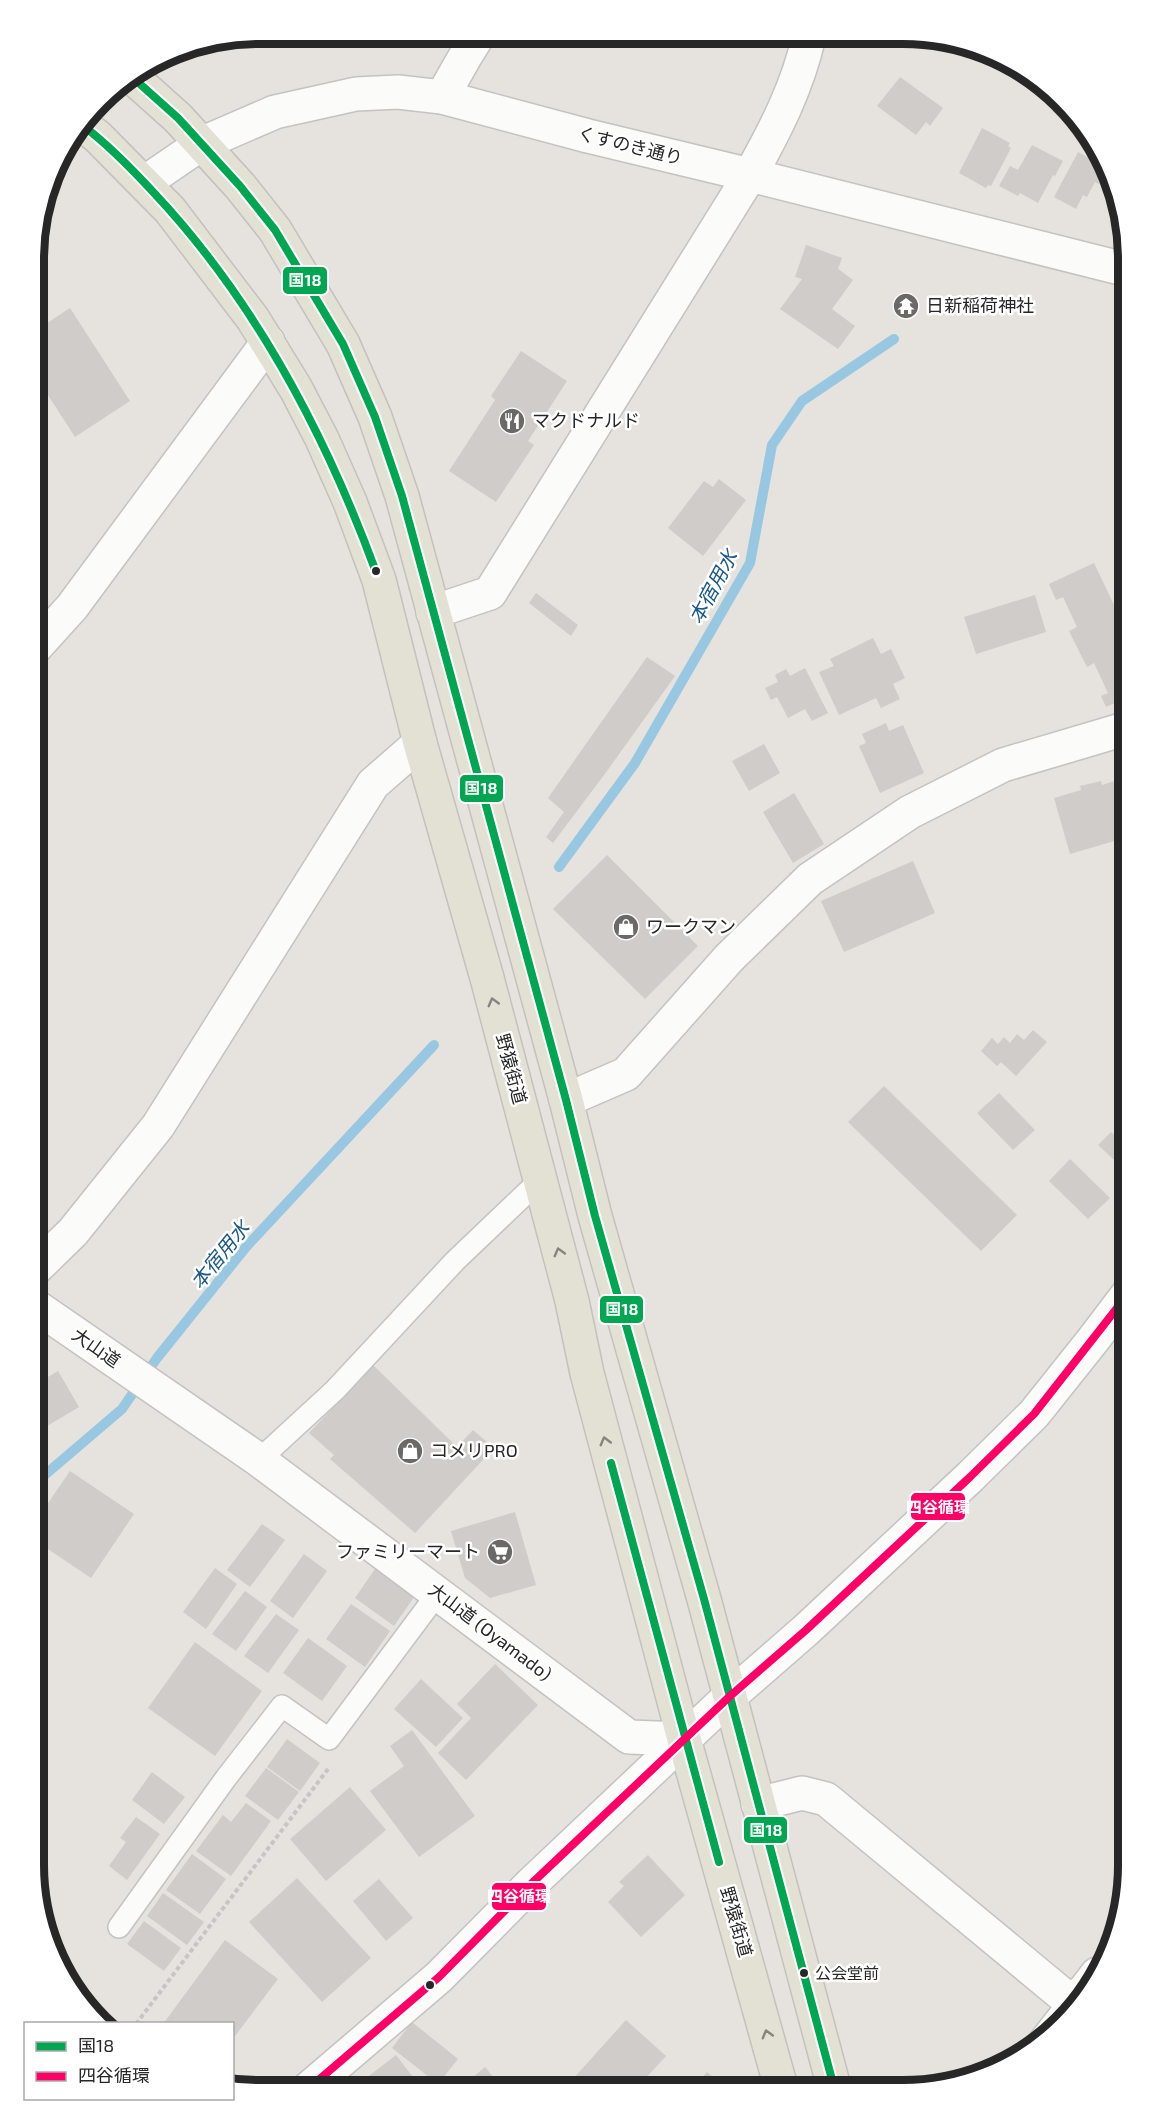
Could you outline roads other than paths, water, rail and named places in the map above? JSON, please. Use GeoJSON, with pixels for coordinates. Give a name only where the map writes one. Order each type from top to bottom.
{"type":"FeatureCollection","features":[{"type":"Feature","properties":{"kind":"main road"},"geometry":{"type":"LineString","coordinates":[[137,81],[177,118],[240,186],[275,230],[343,344],[375,417],[402,496],[434,612],[566,1100],[595,1216],[663,1454],[832,2080]]}},
{"type":"Feature","properties":{"kind":"main road","name":"野猿街道"},"geometry":{"type":"LineString","coordinates":[[87,129],[144,183],[193,238],[237,295],[268,342],[322,439],[350,502],[379,580],[420,743],[487,978],[684,1739],[779,2080]]}},
{"type":"Feature","properties":{"kind":"street"},"geometry":{"type":"LineString","coordinates":[[442,97],[473,44]]}},
{"type":"Feature","properties":{"kind":"street"},"geometry":{"type":"LineString","coordinates":[[434,612],[490,593],[750,175],[777,128],[805,56],[807,44]]}},
{"type":"Feature","properties":{"kind":"street","name":"くすのき通り"},"geometry":{"type":"LineString","coordinates":[[144,183],[201,144],[274,112],[356,94],[398,92],[442,97],[588,136],[1118,267]]}},
{"type":"Feature","properties":{"kind":"street"},"geometry":{"type":"LineString","coordinates":[[44,638],[72,607],[268,342]]}},
{"type":"Feature","properties":{"kind":"street"},"geometry":{"type":"LineString","coordinates":[[566,1100],[626,1074],[729,958],[810,879],[910,812],[1003,765],[1118,731]]}},
{"type":"Feature","properties":{"kind":"street"},"geometry":{"type":"LineString","coordinates":[[44,1260],[73,1232],[158,1126],[373,784],[420,743]]}},
{"type":"Feature","properties":{"kind":"street"},"geometry":{"type":"LineString","coordinates":[[319,2080],[439,1977],[531,1884],[684,1739],[894,1549],[1034,1414],[1118,1307]]}},
{"type":"Feature","properties":{"kind":"street","name":"大山道"},"geometry":{"type":"LineString","coordinates":[[44,1312],[128,1371]]}},
{"type":"Feature","properties":{"kind":"street","name":"大山道 (Oyamado)"},"geometry":{"type":"LineString","coordinates":[[128,1371],[259,1460],[629,1737],[684,1739]]}},
{"type":"Feature","properties":{"kind":"street"},"geometry":{"type":"LineString","coordinates":[[758,1804],[802,1793],[826,1799],[1069,2001]]}},
{"type":"Feature","properties":{"kind":"lane"},"geometry":{"type":"LineString","coordinates":[[259,1460],[335,1390],[455,1261],[540,1180]]}},
{"type":"Feature","properties":{"kind":"lane"},"geometry":{"type":"LineString","coordinates":[[119,1927],[226,1778],[282,1706],[328,1739],[438,1593]]}},
{"type":"Feature","properties":{"kind":"waterway","name":"本宿用水"},"geometry":{"type":"LineString","coordinates":[[559,867],[635,763],[750,563],[772,445],[802,401],[894,339]]}},
{"type":"Feature","properties":{"kind":"waterway","name":"本宿用水"},"geometry":{"type":"LineString","coordinates":[[44,1476],[122,1409],[157,1358],[246,1247],[434,1045]]}},
{"type":"Feature","properties":{"kind":"place","name":"日新稲荷神社"},"geometry":{"type":"Point","coordinates":[906,306]}},
{"type":"Feature","properties":{"kind":"place","name":"マクドナルド"},"geometry":{"type":"Point","coordinates":[512,421]}},
{"type":"Feature","properties":{"kind":"place","name":"ワークマン"},"geometry":{"type":"Point","coordinates":[626,927]}},
{"type":"Feature","properties":{"kind":"place","name":"コメリPRO"},"geometry":{"type":"Point","coordinates":[410,1451]}},
{"type":"Feature","properties":{"kind":"place","name":"ファミリーマート"},"geometry":{"type":"Point","coordinates":[500,1552]}},
{"type":"Feature","properties":{"kind":"place","name":"公会堂前"},"geometry":{"type":"Point","coordinates":[804,1973]}}]}
